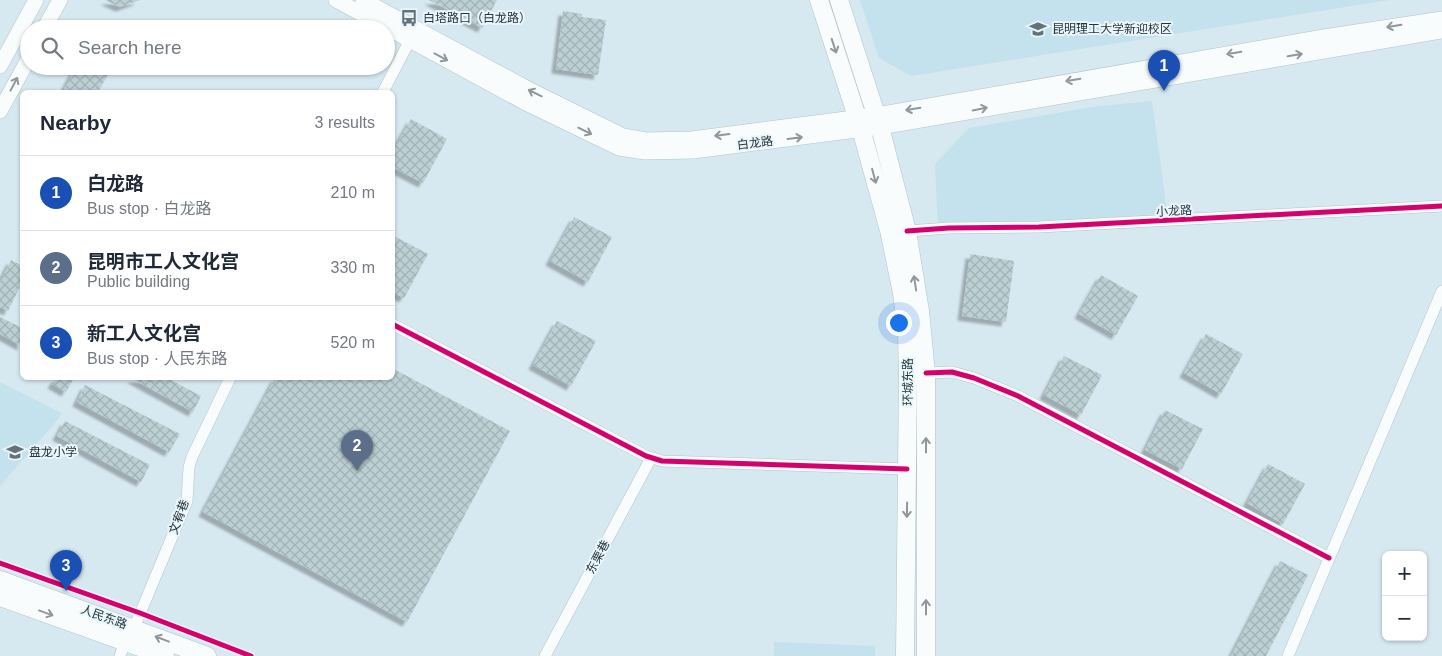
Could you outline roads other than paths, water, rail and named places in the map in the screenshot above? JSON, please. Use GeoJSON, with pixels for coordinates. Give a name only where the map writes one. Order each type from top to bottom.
{"type":"FeatureCollection","features":[{"type":"Feature","properties":{"kind":"main road"},"geometry":{"type":"LineString","coordinates":[[25,20],[36,0]]}},
{"type":"Feature","properties":{"kind":"main road"},"geometry":{"type":"LineString","coordinates":[[49,20],[60,0]]}},
{"type":"Feature","properties":{"kind":"main road","name":"白龙路"},"geometry":{"type":"LineString","coordinates":[[336,0],[373,20]]}},
{"type":"Feature","properties":{"kind":"main road","name":"白龙路"},"geometry":{"type":"LineString","coordinates":[[363,0],[530,90],[623,136],[646,140],[692,139],[878,121],[1442,30]]}},
{"type":"Feature","properties":{"kind":"main road","name":"环城东路"},"geometry":{"type":"LineString","coordinates":[[819,0],[859,123],[889,230],[903,301],[907,333],[908,376],[905,656]]}},
{"type":"Feature","properties":{"kind":"main road","name":"环城东路"},"geometry":{"type":"LineString","coordinates":[[839,0],[878,121],[907,231],[920,311],[926,373],[926,656]]}},
{"type":"Feature","properties":{"kind":"main road","name":"白龙路"},"geometry":{"type":"LineString","coordinates":[[878,121],[1324,37],[1442,18]]}},
{"type":"Feature","properties":{"kind":"main road"},"geometry":{"type":"LineString","coordinates":[[0,66],[20,29]]}},
{"type":"Feature","properties":{"kind":"main road","name":"白龙路"},"geometry":{"type":"LineString","coordinates":[[395,32],[524,102],[619,148],[646,152],[693,151],[859,123]]}},
{"type":"Feature","properties":{"kind":"main road"},"geometry":{"type":"LineString","coordinates":[[0,111],[20,74]]}},
{"type":"Feature","properties":{"kind":"main road","name":"人民东路"},"geometry":{"type":"LineString","coordinates":[[0,580],[126,642],[207,656]]}},
{"type":"Feature","properties":{"kind":"main road","name":"人民东路"},"geometry":{"type":"LineString","coordinates":[[0,596],[164,656]]}},
{"type":"Feature","properties":{"kind":"street"},"geometry":{"type":"LineString","coordinates":[[395,68],[410,40]]}},
{"type":"Feature","properties":{"kind":"street"},"geometry":{"type":"LineString","coordinates":[[383,90],[391,75]]}},
{"type":"Feature","properties":{"kind":"street","name":"小龙路"},"geometry":{"type":"LineString","coordinates":[[907,231],[949,228],[1039,228],[1442,206]]}},
{"type":"Feature","properties":{"kind":"street"},"geometry":{"type":"LineString","coordinates":[[1288,656],[1442,291]]}},
{"type":"Feature","properties":{"kind":"street"},"geometry":{"type":"LineString","coordinates":[[395,326],[651,458],[662,461],[907,469]]}},
{"type":"Feature","properties":{"kind":"street"},"geometry":{"type":"LineString","coordinates":[[926,373],[952,372],[974,378],[1018,396],[1329,558]]}},
{"type":"Feature","properties":{"kind":"street","name":"文宥巷"},"geometry":{"type":"LineString","coordinates":[[126,642],[187,501],[189,467],[192,457],[229,380]]}},
{"type":"Feature","properties":{"kind":"street","name":"东栗巷"},"geometry":{"type":"LineString","coordinates":[[545,656],[651,458]]}},
{"type":"Feature","properties":{"kind":"place","name":"白塔路口（白龙路）"},"geometry":{"type":"Point","coordinates":[409,18]}},
{"type":"Feature","properties":{"kind":"place","name":"昆明理工大学新迎校区"},"geometry":{"type":"Point","coordinates":[1038,29]}},
{"type":"Feature","properties":{"kind":"place","name":"白龙路"},"geometry":{"type":"Point","coordinates":[1164,91]}},
{"type":"Feature","properties":{"kind":"place","name":"盘龙小学"},"geometry":{"type":"Point","coordinates":[15,452]}},
{"type":"Feature","properties":{"kind":"place","name":"昆明市工人文化宫"},"geometry":{"type":"Point","coordinates":[357,471]}},
{"type":"Feature","properties":{"kind":"place","name":"新工人文化宫"},"geometry":{"type":"Point","coordinates":[66,591]}}]}
